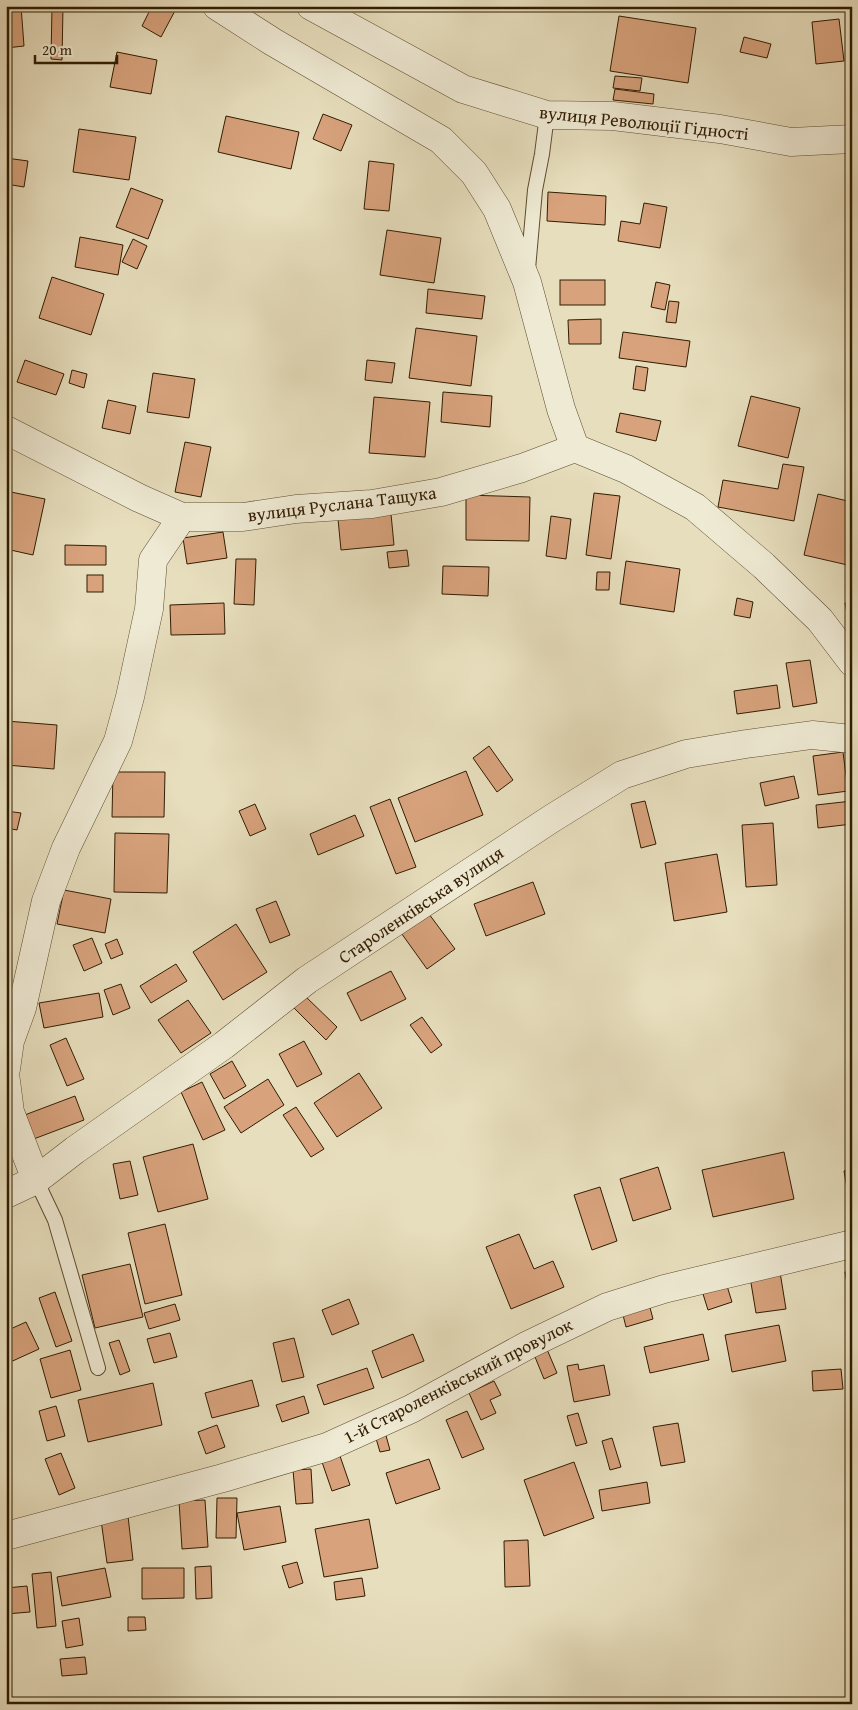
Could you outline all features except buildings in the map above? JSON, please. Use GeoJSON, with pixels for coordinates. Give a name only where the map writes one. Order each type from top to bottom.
{"type":"FeatureCollection","features":[{"type":"Feature","properties":{"kind":"street"},"geometry":{"type":"LineString","coordinates":[[218,6],[274,42],[441,140],[474,172],[497,209],[527,282],[561,409],[575,448],[626,469],[695,507],[764,566],[820,620],[852,662]]}},
{"type":"Feature","properties":{"kind":"street","name":"вулиця Революції Гідності"},"geometry":{"type":"LineString","coordinates":[[311,6],[463,89],[547,115],[613,116],[720,129],[792,142],[852,139]]}},
{"type":"Feature","properties":{"kind":"street","name":"вулиця Руслана Тащука"},"geometry":{"type":"LineString","coordinates":[[6,430],[140,498],[182,517],[243,517],[296,510],[372,504],[441,492],[522,468],[575,448]]}},
{"type":"Feature","properties":{"kind":"street"},"geometry":{"type":"LineString","coordinates":[[6,1069],[10,1041],[22,1008],[46,901],[66,848],[118,741],[149,609],[153,560],[182,517]]}},
{"type":"Feature","properties":{"kind":"street","name":"Староленківська вулиця"},"geometry":{"type":"LineString","coordinates":[[6,1194],[36,1180],[224,1045],[307,980],[551,819],[622,775],[686,754],[746,744],[812,736],[852,739]]}},
{"type":"Feature","properties":{"kind":"street"},"geometry":{"type":"LineString","coordinates":[[6,1081],[10,1112],[36,1180]]}},
{"type":"Feature","properties":{"kind":"street","name":"1-й Староленківський провулок"},"geometry":{"type":"LineString","coordinates":[[6,1536],[223,1478],[327,1447],[411,1409],[528,1345],[606,1307],[664,1289],[852,1244]]}},
{"type":"Feature","properties":{"kind":"lane"},"geometry":{"type":"LineString","coordinates":[[527,282],[534,190],[542,154],[547,115]]}},
{"type":"Feature","properties":{"kind":"lane"},"geometry":{"type":"LineString","coordinates":[[36,1180],[55,1220],[98,1368]]}}]}
